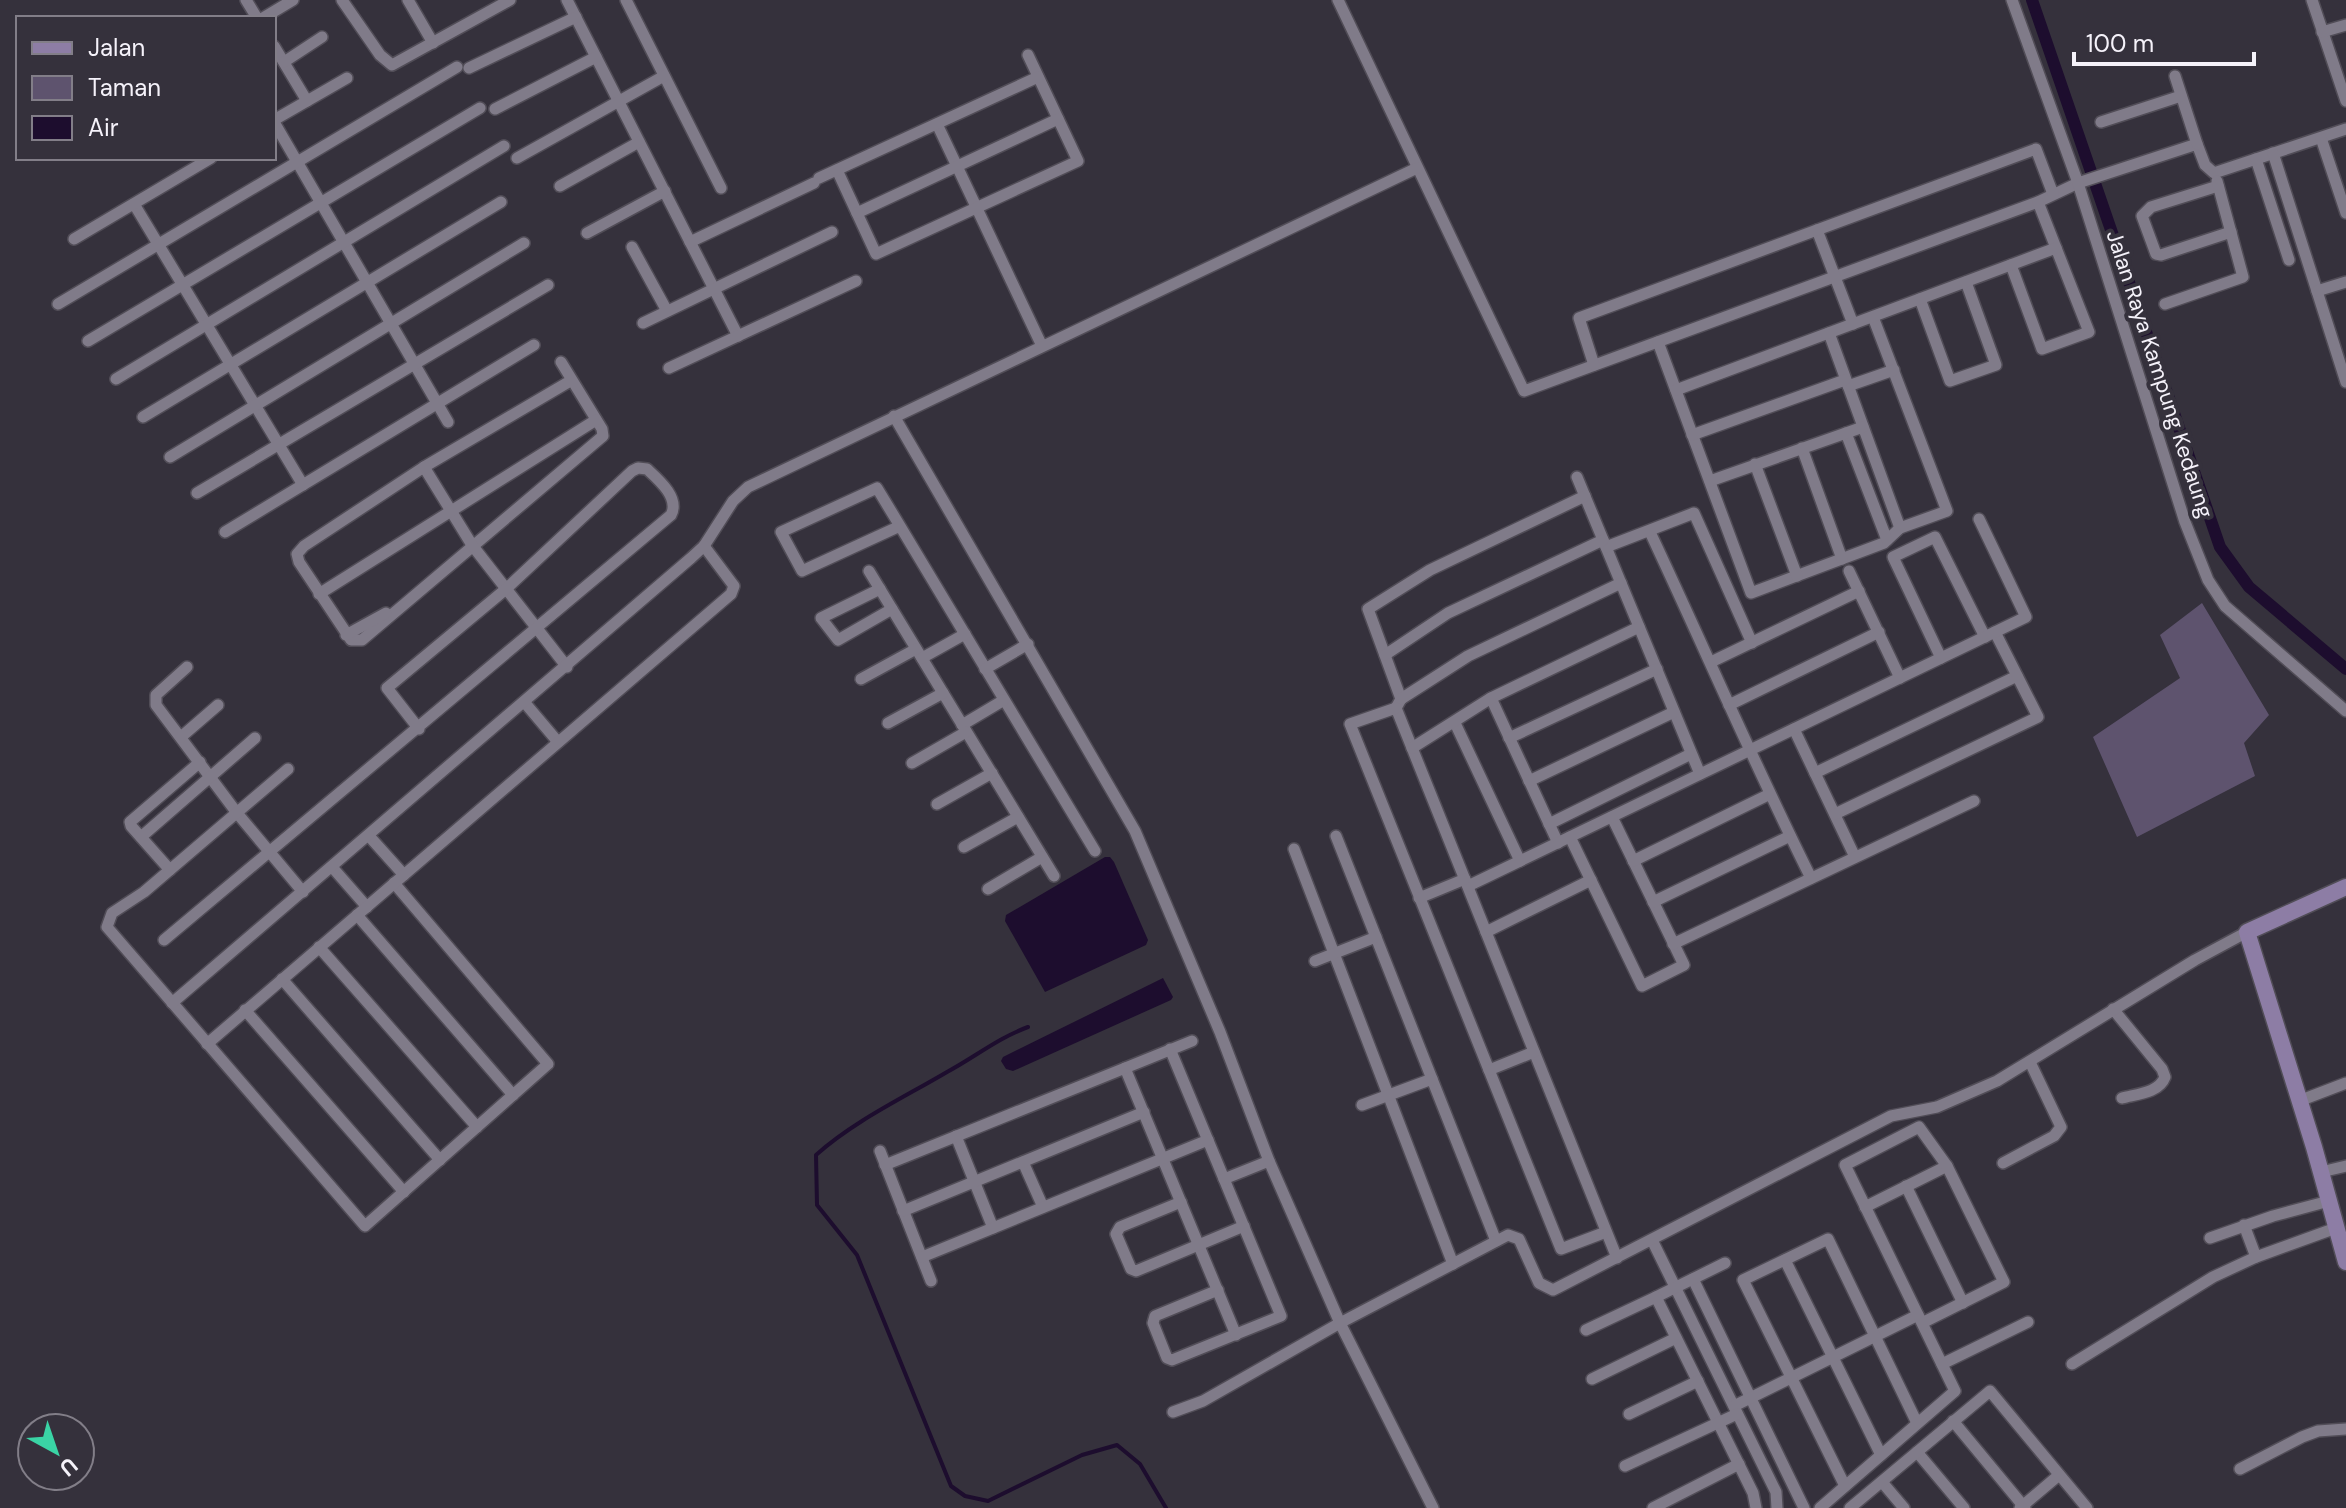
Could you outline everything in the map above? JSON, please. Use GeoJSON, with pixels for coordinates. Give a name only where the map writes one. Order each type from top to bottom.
{"type":"FeatureCollection","features":[{"type":"Feature","properties":{"kind":"main road"},"geometry":{"type":"LineString","coordinates":[[2346,887],[2247,932],[2346,1262]]}},
{"type":"Feature","properties":{"kind":"street"},"geometry":{"type":"LineString","coordinates":[[266,16],[293,0]]}},
{"type":"Feature","properties":{"kind":"street"},"geometry":{"type":"LineString","coordinates":[[342,0],[389,64],[510,0]]}},
{"type":"Feature","properties":{"kind":"street"},"geometry":{"type":"LineString","coordinates":[[408,0],[433,43]]}},
{"type":"Feature","properties":{"kind":"street"},"geometry":{"type":"LineString","coordinates":[[567,0],[738,336]]}},
{"type":"Feature","properties":{"kind":"street"},"geometry":{"type":"LineString","coordinates":[[626,0],[721,188]]}},
{"type":"Feature","properties":{"kind":"street"},"geometry":{"type":"LineString","coordinates":[[1338,0],[1524,391],[2038,202],[2081,182],[2197,144]]}},
{"type":"Feature","properties":{"kind":"street","name":"Jalan Raya Kampung Kedaung"},"geometry":{"type":"LineString","coordinates":[[2012,0],[2081,182],[2185,522],[2208,580],[2225,606],[2346,711]]}},
{"type":"Feature","properties":{"kind":"street"},"geometry":{"type":"LineString","coordinates":[[2312,0],[2342,78],[2346,101]]}},
{"type":"Feature","properties":{"kind":"street"},"geometry":{"type":"LineString","coordinates":[[58,304],[463,68],[576,17]]}},
{"type":"Feature","properties":{"kind":"street"},"geometry":{"type":"LineString","coordinates":[[2322,32],[2346,25]]}},
{"type":"Feature","properties":{"kind":"street"},"geometry":{"type":"LineString","coordinates":[[284,62],[322,37]]}},
{"type":"Feature","properties":{"kind":"street"},"geometry":{"type":"LineString","coordinates":[[276,49],[307,101]]}},
{"type":"Feature","properties":{"kind":"street"},"geometry":{"type":"LineString","coordinates":[[837,170],[876,254],[1078,161],[1028,55]]}},
{"type":"Feature","properties":{"kind":"street"},"geometry":{"type":"LineString","coordinates":[[495,109],[596,57]]}},
{"type":"Feature","properties":{"kind":"street"},"geometry":{"type":"LineString","coordinates":[[517,158],[664,76]]}},
{"type":"Feature","properties":{"kind":"street"},"geometry":{"type":"LineString","coordinates":[[2165,304],[2243,277],[2214,173],[2205,165],[2175,76]]}},
{"type":"Feature","properties":{"kind":"street"},"geometry":{"type":"LineString","coordinates":[[690,242],[1038,77]]}},
{"type":"Feature","properties":{"kind":"street"},"geometry":{"type":"LineString","coordinates":[[276,120],[347,78]]}},
{"type":"Feature","properties":{"kind":"street"},"geometry":{"type":"LineString","coordinates":[[2101,122],[2181,96]]}},
{"type":"Feature","properties":{"kind":"street"},"geometry":{"type":"LineString","coordinates":[[88,341],[480,108]]}},
{"type":"Feature","properties":{"kind":"street"},"geometry":{"type":"LineString","coordinates":[[857,213],[1058,119]]}},
{"type":"Feature","properties":{"kind":"street"},"geometry":{"type":"LineString","coordinates":[[937,124],[1042,346]]}},
{"type":"Feature","properties":{"kind":"street"},"geometry":{"type":"LineString","coordinates":[[276,125],[448,422]]}},
{"type":"Feature","properties":{"kind":"street"},"geometry":{"type":"LineString","coordinates":[[2214,173],[2346,129]]}},
{"type":"Feature","properties":{"kind":"street"},"geometry":{"type":"LineString","coordinates":[[2321,138],[2346,213]]}},
{"type":"Feature","properties":{"kind":"street"},"geometry":{"type":"LineString","coordinates":[[560,186],[639,142]]}},
{"type":"Feature","properties":{"kind":"street"},"geometry":{"type":"LineString","coordinates":[[116,379],[504,146]]}},
{"type":"Feature","properties":{"kind":"street"},"geometry":{"type":"LineString","coordinates":[[1594,365],[1579,318],[2036,149],[2053,194]]}},
{"type":"Feature","properties":{"kind":"street"},"geometry":{"type":"LineString","coordinates":[[2273,153],[2346,382]]}},
{"type":"Feature","properties":{"kind":"street"},"geometry":{"type":"LineString","coordinates":[[2256,159],[2289,260]]}},
{"type":"Feature","properties":{"kind":"street"},"geometry":{"type":"LineString","coordinates":[[74,239],[208,160]]}},
{"type":"Feature","properties":{"kind":"street"},"geometry":{"type":"LineString","coordinates":[[172,1003],[567,667],[704,546],[733,501],[748,487],[1417,168]]}},
{"type":"Feature","properties":{"kind":"street"},"geometry":{"type":"LineString","coordinates":[[2218,186],[2151,207],[2142,216],[2156,254],[2161,255],[2231,232]]}},
{"type":"Feature","properties":{"kind":"street"},"geometry":{"type":"LineString","coordinates":[[587,233],[665,191]]}},
{"type":"Feature","properties":{"kind":"street"},"geometry":{"type":"LineString","coordinates":[[143,417],[501,202]]}},
{"type":"Feature","properties":{"kind":"street"},"geometry":{"type":"LineString","coordinates":[[2011,265],[2042,349],[2089,332],[2038,202]]}},
{"type":"Feature","properties":{"kind":"street"},"geometry":{"type":"LineString","coordinates":[[134,204],[303,485]]}},
{"type":"Feature","properties":{"kind":"street"},"geometry":{"type":"LineString","coordinates":[[1817,230],[1853,324]]}},
{"type":"Feature","properties":{"kind":"street"},"geometry":{"type":"LineString","coordinates":[[643,323],[832,232]]}},
{"type":"Feature","properties":{"kind":"street"},"geometry":{"type":"LineString","coordinates":[[170,457],[524,243]]}},
{"type":"Feature","properties":{"kind":"street"},"geometry":{"type":"LineString","coordinates":[[632,247],[667,311]]}},
{"type":"Feature","properties":{"kind":"street"},"geometry":{"type":"LineString","coordinates":[[1676,390],[2056,248]]}},
{"type":"Feature","properties":{"kind":"street"},"geometry":{"type":"LineString","coordinates":[[669,368],[856,281]]}},
{"type":"Feature","properties":{"kind":"street"},"geometry":{"type":"LineString","coordinates":[[1920,299],[1950,381],[1996,365],[1966,282]]}},
{"type":"Feature","properties":{"kind":"street"},"geometry":{"type":"LineString","coordinates":[[2317,291],[2346,282]]}},
{"type":"Feature","properties":{"kind":"street"},"geometry":{"type":"LineString","coordinates":[[197,493],[548,285]]}},
{"type":"Feature","properties":{"kind":"street"},"geometry":{"type":"LineString","coordinates":[[1658,342],[1751,593],[1842,559],[1887,540],[1900,528],[1947,511],[1873,317]]}},
{"type":"Feature","properties":{"kind":"street"},"geometry":{"type":"LineString","coordinates":[[1829,333],[1900,528]]}},
{"type":"Feature","properties":{"kind":"street"},"geometry":{"type":"LineString","coordinates":[[225,532],[534,345]]}},
{"type":"Feature","properties":{"kind":"street"},"geometry":{"type":"LineString","coordinates":[[561,362],[572,380],[596,420],[604,433],[599,440],[362,640],[355,642],[346,635],[299,562],[297,554],[304,546],[424,467],[572,380]]}},
{"type":"Feature","properties":{"kind":"street"},"geometry":{"type":"LineString","coordinates":[[1692,435],[1894,370]]}},
{"type":"Feature","properties":{"kind":"street"},"geometry":{"type":"LineString","coordinates":[[894,416],[1135,831],[1220,1032],[1269,1161],[1340,1323],[1433,1508]]}},
{"type":"Feature","properties":{"kind":"street"},"geometry":{"type":"LineString","coordinates":[[319,594],[596,420]]}},
{"type":"Feature","properties":{"kind":"street"},"geometry":{"type":"LineString","coordinates":[[1710,481],[1863,427]]}},
{"type":"Feature","properties":{"kind":"street"},"geometry":{"type":"LineString","coordinates":[[1846,433],[1887,540]]}},
{"type":"Feature","properties":{"kind":"street"},"geometry":{"type":"LineString","coordinates":[[1802,448],[1842,559]]}},
{"type":"Feature","properties":{"kind":"street"},"geometry":{"type":"LineString","coordinates":[[1755,464],[1797,576]]}},
{"type":"Feature","properties":{"kind":"street"},"geometry":{"type":"LineString","coordinates":[[424,467],[472,545],[567,667]]}},
{"type":"Feature","properties":{"kind":"street"},"geometry":{"type":"LineString","coordinates":[[164,940],[419,729],[671,515],[675,508],[673,499],[647,469],[638,468],[506,589],[387,688],[419,729]]}},
{"type":"Feature","properties":{"kind":"street"},"geometry":{"type":"LineString","coordinates":[[1577,477],[1700,774]]}},
{"type":"Feature","properties":{"kind":"street"},"geometry":{"type":"LineString","coordinates":[[900,526],[802,571],[781,532],[877,488],[900,526],[965,634],[985,669],[1095,851]]}},
{"type":"Feature","properties":{"kind":"street"},"geometry":{"type":"LineString","coordinates":[[1585,496],[1430,570],[1368,609],[1412,748],[1617,1258]]}},
{"type":"Feature","properties":{"kind":"street"},"geometry":{"type":"LineString","coordinates":[[1385,655],[1448,613],[1605,543],[1650,532],[1694,513],[1752,643]]}},
{"type":"Feature","properties":{"kind":"street"},"geometry":{"type":"LineString","coordinates":[[1419,898],[1520,861],[2026,617],[1979,519]]}},
{"type":"Feature","properties":{"kind":"street"},"geometry":{"type":"LineString","coordinates":[[1650,532],[1711,662],[1748,751],[1811,878]]}},
{"type":"Feature","properties":{"kind":"street"},"geometry":{"type":"LineString","coordinates":[[1835,814],[2038,717],[1935,537],[1893,557],[1941,658]]}},
{"type":"Feature","properties":{"kind":"street"},"geometry":{"type":"LineString","coordinates":[[207,1044],[731,594],[734,586],[731,578],[704,546]]}},
{"type":"Feature","properties":{"kind":"street"},"geometry":{"type":"LineString","coordinates":[[869,571],[1054,876]]}},
{"type":"Feature","properties":{"kind":"street"},"geometry":{"type":"LineString","coordinates":[[1849,571],[1900,678]]}},
{"type":"Feature","properties":{"kind":"street"},"geometry":{"type":"LineString","coordinates":[[1606,1232],[1561,1249],[1350,724],[1399,703],[1468,656],[1621,583]]}},
{"type":"Feature","properties":{"kind":"street"},"geometry":{"type":"LineString","coordinates":[[880,589],[821,618],[838,640],[892,609]]}},
{"type":"Feature","properties":{"kind":"street"},"geometry":{"type":"LineString","coordinates":[[1711,662],[1859,591]]}},
{"type":"Feature","properties":{"kind":"street"},"geometry":{"type":"LineString","coordinates":[[1412,748],[1491,698],[1639,627]]}},
{"type":"Feature","properties":{"kind":"street"},"geometry":{"type":"LineString","coordinates":[[1729,705],[1879,632]]}},
{"type":"Feature","properties":{"kind":"street"},"geometry":{"type":"LineString","coordinates":[[861,679],[965,634]]}},
{"type":"Feature","properties":{"kind":"street"},"geometry":{"type":"LineString","coordinates":[[985,669],[1028,644]]}},
{"type":"Feature","properties":{"kind":"street"},"geometry":{"type":"LineString","coordinates":[[187,667],[156,695],[156,705],[237,813],[303,892]]}},
{"type":"Feature","properties":{"kind":"street"},"geometry":{"type":"LineString","coordinates":[[1509,738],[1657,669]]}},
{"type":"Feature","properties":{"kind":"street"},"geometry":{"type":"LineString","coordinates":[[1815,773],[2017,676]]}},
{"type":"Feature","properties":{"kind":"street"},"geometry":{"type":"LineString","coordinates":[[888,723],[943,693]]}},
{"type":"Feature","properties":{"kind":"street"},"geometry":{"type":"LineString","coordinates":[[1491,698],[1549,824],[1591,880],[1642,986],[1684,965],[1612,817]]}},
{"type":"Feature","properties":{"kind":"street"},"geometry":{"type":"LineString","coordinates":[[912,763],[1004,700]]}},
{"type":"Feature","properties":{"kind":"street"},"geometry":{"type":"LineString","coordinates":[[525,703],[558,742]]}},
{"type":"Feature","properties":{"kind":"street"},"geometry":{"type":"LineString","coordinates":[[181,737],[218,705]]}},
{"type":"Feature","properties":{"kind":"street"},"geometry":{"type":"LineString","coordinates":[[1529,781],[1674,712]]}},
{"type":"Feature","properties":{"kind":"street"},"geometry":{"type":"LineString","coordinates":[[1455,723],[1520,861]]}},
{"type":"Feature","properties":{"kind":"street"},"geometry":{"type":"LineString","coordinates":[[1794,729],[1855,857]]}},
{"type":"Feature","properties":{"kind":"street"},"geometry":{"type":"LineString","coordinates":[[141,837],[255,738]]}},
{"type":"Feature","properties":{"kind":"street"},"geometry":{"type":"LineString","coordinates":[[1549,824],[1691,754]]}},
{"type":"Feature","properties":{"kind":"street"},"geometry":{"type":"LineString","coordinates":[[170,870],[130,822],[200,762]]}},
{"type":"Feature","properties":{"kind":"street"},"geometry":{"type":"LineString","coordinates":[[288,769],[144,892],[112,913],[107,927],[365,1226],[548,1064],[394,883]]}},
{"type":"Feature","properties":{"kind":"street"},"geometry":{"type":"LineString","coordinates":[[937,804],[992,773]]}},
{"type":"Feature","properties":{"kind":"street"},"geometry":{"type":"LineString","coordinates":[[1633,861],[1770,794]]}},
{"type":"Feature","properties":{"kind":"street"},"geometry":{"type":"LineString","coordinates":[[1673,944],[1974,801]]}},
{"type":"Feature","properties":{"kind":"street"},"geometry":{"type":"LineString","coordinates":[[964,847],[1018,817]]}},
{"type":"Feature","properties":{"kind":"street"},"geometry":{"type":"LineString","coordinates":[[369,836],[404,875]]}},
{"type":"Feature","properties":{"kind":"street"},"geometry":{"type":"LineString","coordinates":[[1336,836],[1496,1241]]}},
{"type":"Feature","properties":{"kind":"street"},"geometry":{"type":"LineString","coordinates":[[1653,902],[1790,836]]}},
{"type":"Feature","properties":{"kind":"street"},"geometry":{"type":"LineString","coordinates":[[1294,849],[1453,1264]]}},
{"type":"Feature","properties":{"kind":"street"},"geometry":{"type":"LineString","coordinates":[[988,889],[1042,857]]}},
{"type":"Feature","properties":{"kind":"street"},"geometry":{"type":"LineString","coordinates":[[332,867],[362,911],[513,1095]]}},
{"type":"Feature","properties":{"kind":"street"},"geometry":{"type":"LineString","coordinates":[[1486,932],[1591,880]]}},
{"type":"Feature","properties":{"kind":"street"},"geometry":{"type":"LineString","coordinates":[[1173,1412],[1203,1401],[1340,1323],[1508,1235],[1517,1236],[1539,1283],[1553,1290],[1891,1116],[1937,1107],[1997,1081],[2113,1009],[2247,932]]}},
{"type":"Feature","properties":{"kind":"street"},"geometry":{"type":"LineString","coordinates":[[1315,961],[1376,937]]}},
{"type":"Feature","properties":{"kind":"street"},"geometry":{"type":"LineString","coordinates":[[319,947],[477,1127]]}},
{"type":"Feature","properties":{"kind":"street"},"geometry":{"type":"LineString","coordinates":[[282,979],[440,1160]]}},
{"type":"Feature","properties":{"kind":"street"},"geometry":{"type":"LineString","coordinates":[[2113,1009],[2162,1069],[2165,1077],[2162,1084],[2154,1089],[2122,1098]]}},
{"type":"Feature","properties":{"kind":"street"},"geometry":{"type":"LineString","coordinates":[[245,1010],[404,1192]]}},
{"type":"Feature","properties":{"kind":"street"},"geometry":{"type":"LineString","coordinates":[[885,1165],[1192,1041]]}},
{"type":"Feature","properties":{"kind":"street"},"geometry":{"type":"LineString","coordinates":[[1170,1049],[1281,1316],[1172,1360],[1167,1358],[1153,1323],[1155,1316],[1218,1290]]}},
{"type":"Feature","properties":{"kind":"street"},"geometry":{"type":"LineString","coordinates":[[1489,1070],[1534,1052]]}},
{"type":"Feature","properties":{"kind":"street"},"geometry":{"type":"LineString","coordinates":[[2003,1163],[2054,1136],[2061,1127],[2030,1062]]}},
{"type":"Feature","properties":{"kind":"street"},"geometry":{"type":"LineString","coordinates":[[1125,1068],[1236,1335]]}},
{"type":"Feature","properties":{"kind":"street"},"geometry":{"type":"LineString","coordinates":[[1362,1105],[1432,1079]]}},
{"type":"Feature","properties":{"kind":"street"},"geometry":{"type":"LineString","coordinates":[[2299,1101],[2346,1083]]}},
{"type":"Feature","properties":{"kind":"street"},"geometry":{"type":"LineString","coordinates":[[903,1211],[1144,1112]]}},
{"type":"Feature","properties":{"kind":"street"},"geometry":{"type":"LineString","coordinates":[[1625,1466],[1719,1423],[1749,1398],[1875,1336],[1920,1319],[1963,1303],[2004,1282],[1947,1166],[1919,1127],[1845,1165],[1865,1207],[1920,1319],[1955,1391],[1820,1508]]}},
{"type":"Feature","properties":{"kind":"street"},"geometry":{"type":"LineString","coordinates":[[956,1136],[993,1228]]}},
{"type":"Feature","properties":{"kind":"street"},"geometry":{"type":"LineString","coordinates":[[922,1257],[1208,1140]]}},
{"type":"Feature","properties":{"kind":"street"},"geometry":{"type":"LineString","coordinates":[[880,1151],[931,1281]]}},
{"type":"Feature","properties":{"kind":"street"},"geometry":{"type":"LineString","coordinates":[[1224,1179],[1269,1161]]}},
{"type":"Feature","properties":{"kind":"street"},"geometry":{"type":"LineString","coordinates":[[1023,1162],[1043,1207]]}},
{"type":"Feature","properties":{"kind":"street"},"geometry":{"type":"LineString","coordinates":[[1865,1207],[1947,1166]]}},
{"type":"Feature","properties":{"kind":"street"},"geometry":{"type":"LineString","coordinates":[[2321,1172],[2346,1166]]}},
{"type":"Feature","properties":{"kind":"street"},"geometry":{"type":"LineString","coordinates":[[1906,1186],[1963,1303]]}},
{"type":"Feature","properties":{"kind":"street"},"geometry":{"type":"LineString","coordinates":[[2210,1238],[2329,1201]]}},
{"type":"Feature","properties":{"kind":"street"},"geometry":{"type":"LineString","coordinates":[[1181,1202],[1120,1227],[1116,1234],[1131,1269],[1136,1271],[1244,1226]]}},
{"type":"Feature","properties":{"kind":"street"},"geometry":{"type":"LineString","coordinates":[[2244,1225],[2256,1257]]}},
{"type":"Feature","properties":{"kind":"street"},"geometry":{"type":"LineString","coordinates":[[2072,1364],[2213,1277],[2256,1257],[2336,1228]]}},
{"type":"Feature","properties":{"kind":"street"},"geometry":{"type":"LineString","coordinates":[[1845,1486],[1743,1280],[1828,1239],[1917,1423]]}},
{"type":"Feature","properties":{"kind":"street"},"geometry":{"type":"LineString","coordinates":[[1652,1240],[1776,1492],[1777,1508]]}},
{"type":"Feature","properties":{"kind":"street"},"geometry":{"type":"LineString","coordinates":[[1785,1260],[1881,1455]]}},
{"type":"Feature","properties":{"kind":"street"},"geometry":{"type":"LineString","coordinates":[[1586,1330],[1725,1263]]}},
{"type":"Feature","properties":{"kind":"street"},"geometry":{"type":"LineString","coordinates":[[1693,1279],[1804,1508]]}},
{"type":"Feature","properties":{"kind":"street"},"geometry":{"type":"LineString","coordinates":[[1656,1297],[1753,1493],[1755,1508]]}},
{"type":"Feature","properties":{"kind":"street"},"geometry":{"type":"LineString","coordinates":[[1942,1364],[2028,1322]]}},
{"type":"Feature","properties":{"kind":"street"},"geometry":{"type":"LineString","coordinates":[[1592,1379],[1676,1338]]}},
{"type":"Feature","properties":{"kind":"street"},"geometry":{"type":"LineString","coordinates":[[1629,1414],[1698,1381]]}},
{"type":"Feature","properties":{"kind":"street"},"geometry":{"type":"LineString","coordinates":[[1850,1508],[1990,1391],[2087,1508]]}},
{"type":"Feature","properties":{"kind":"street"},"geometry":{"type":"LineString","coordinates":[[1953,1421],[2023,1507],[2059,1475]]}},
{"type":"Feature","properties":{"kind":"street"},"geometry":{"type":"LineString","coordinates":[[2240,1469],[2302,1437],[2318,1431],[2346,1429]]}},
{"type":"Feature","properties":{"kind":"street"},"geometry":{"type":"LineString","coordinates":[[1917,1452],[1964,1508]]}},
{"type":"Feature","properties":{"kind":"street"},"geometry":{"type":"LineString","coordinates":[[1653,1508],[1739,1464]]}},
{"type":"Feature","properties":{"kind":"street"},"geometry":{"type":"LineString","coordinates":[[1882,1482],[1904,1508]]}},
{"type":"Feature","properties":{"kind":"green space"},"geometry":{"type":"Polygon","coordinates":[[[2202,603],[2269,715],[2244,743],[2255,776],[2137,837],[2093,737],[2180,678],[2160,635],[2202,603]]]}},
{"type":"Feature","properties":{"kind":"water"},"geometry":{"type":"Polygon","coordinates":[[[1105,857],[1110,857],[1114,862],[1148,940],[1146,945],[1045,992],[1005,921],[1006,915],[1105,857]]]}},
{"type":"Feature","properties":{"kind":"water"},"geometry":{"type":"Polygon","coordinates":[[[1163,978],[1173,997],[1171,1000],[1013,1071],[1006,1069],[1001,1061],[1003,1057],[1163,978]]]}},
{"type":"Feature","properties":{"kind":"waterway"},"geometry":{"type":"LineString","coordinates":[[2032,0],[2220,547],[2249,587],[2346,669]]}},
{"type":"Feature","properties":{"kind":"waterway"},"geometry":{"type":"LineString","coordinates":[[1028,1027],[879,1110],[816,1155],[817,1205],[857,1255],[951,1486],[965,1496],[988,1501],[1082,1455],[1117,1445],[1140,1464],[1166,1508]]}}]}
